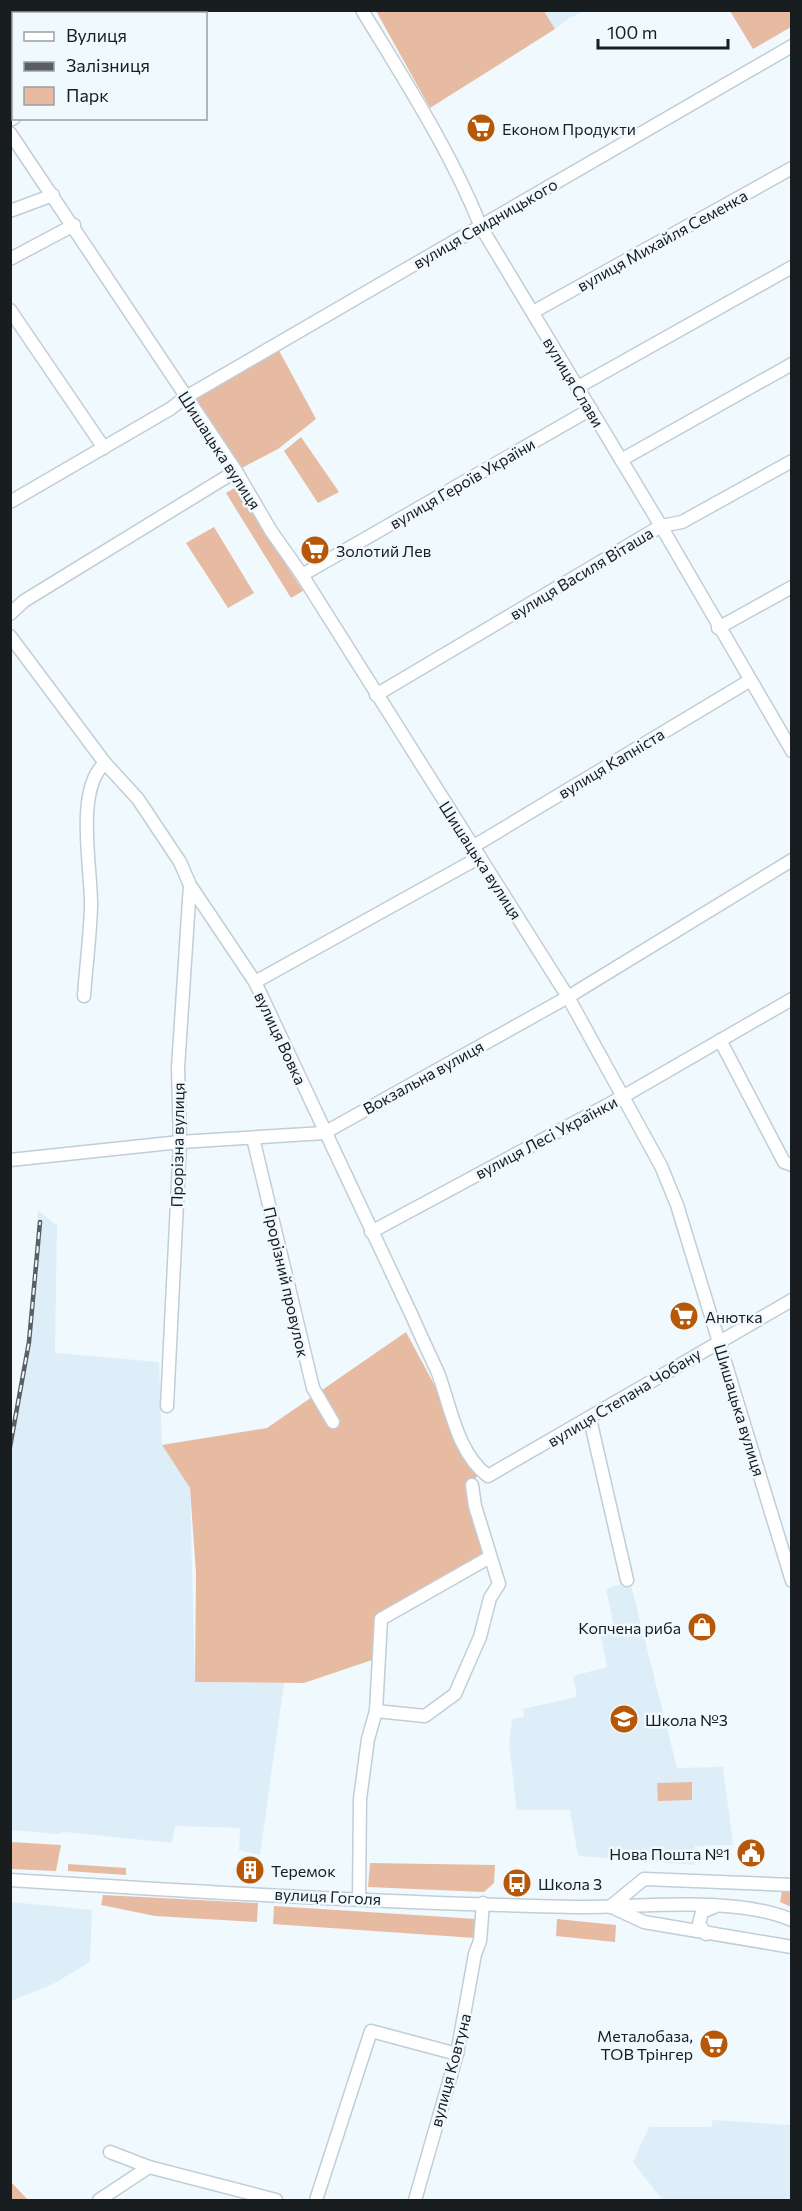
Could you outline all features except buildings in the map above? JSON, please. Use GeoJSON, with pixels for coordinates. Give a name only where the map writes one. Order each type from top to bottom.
{"type":"FeatureCollection","features":[{"type":"Feature","properties":{"kind":"street","name":"вулиця Слави"},"geometry":{"type":"LineString","coordinates":[[362,10],[436,133],[464,184],[482,227],[661,525],[718,628],[792,751]]}},
{"type":"Feature","properties":{"kind":"street","name":"вулиця Свидницького"},"geometry":{"type":"LineString","coordinates":[[10,502],[356,299],[391,276],[482,227],[792,46]]}},
{"type":"Feature","properties":{"kind":"street","name":"Шишацька вулиця"},"geometry":{"type":"LineString","coordinates":[[12,137],[74,225],[183,399],[236,471],[271,531],[302,575],[477,851],[567,997],[624,1096],[661,1166],[677,1205],[792,1581]]}},
{"type":"Feature","properties":{"kind":"street","name":"вулиця Михайля Семенка"},"geometry":{"type":"LineString","coordinates":[[533,312],[792,168]]}},
{"type":"Feature","properties":{"kind":"street"},"geometry":{"type":"LineString","coordinates":[[10,211],[53,195]]}},
{"type":"Feature","properties":{"kind":"street"},"geometry":{"type":"LineString","coordinates":[[10,259],[74,225]]}},
{"type":"Feature","properties":{"kind":"street"},"geometry":{"type":"LineString","coordinates":[[578,387],[792,267]]}},
{"type":"Feature","properties":{"kind":"street"},"geometry":{"type":"LineString","coordinates":[[10,310],[104,448]]}},
{"type":"Feature","properties":{"kind":"street"},"geometry":{"type":"LineString","coordinates":[[621,460],[792,364]]}},
{"type":"Feature","properties":{"kind":"street","name":"вулиця Героїв України"},"geometry":{"type":"LineString","coordinates":[[302,575],[591,409]]}},
{"type":"Feature","properties":{"kind":"street","name":"вулиця Василя Віташа"},"geometry":{"type":"LineString","coordinates":[[376,695],[661,525],[682,522],[792,461]]}},
{"type":"Feature","properties":{"kind":"street"},"geometry":{"type":"LineString","coordinates":[[10,614],[24,601],[236,471]]}},
{"type":"Feature","properties":{"kind":"street"},"geometry":{"type":"LineString","coordinates":[[718,628],[792,587]]}},
{"type":"Feature","properties":{"kind":"street","name":"вулиця Вовка"},"geometry":{"type":"LineString","coordinates":[[10,636],[105,762],[138,799],[180,862],[190,885],[255,982],[434,1365],[464,1443],[480,1470],[488,1476]]}},
{"type":"Feature","properties":{"kind":"street","name":"вулиця Капніста"},"geometry":{"type":"LineString","coordinates":[[255,982],[477,851],[749,681]]}},
{"type":"Feature","properties":{"kind":"street"},"geometry":{"type":"LineString","coordinates":[[84,996],[91,906],[86,819],[95,777],[105,762]]}},
{"type":"Feature","properties":{"kind":"street","name":"Вокзальна вулиця"},"geometry":{"type":"LineString","coordinates":[[10,1160],[180,1142],[324,1133],[567,997],[792,860]]}},
{"type":"Feature","properties":{"kind":"street","name":"Прорізна вулиця"},"geometry":{"type":"LineString","coordinates":[[167,1406],[180,1142],[178,1068],[190,885]]}},
{"type":"Feature","properties":{"kind":"street","name":"вулиця Лесі Українки"},"geometry":{"type":"LineString","coordinates":[[370,1232],[624,1096],[792,999]]}},
{"type":"Feature","properties":{"kind":"street"},"geometry":{"type":"LineString","coordinates":[[720,1040],[784,1162],[792,1165]]}},
{"type":"Feature","properties":{"kind":"street","name":"Прорізний провулок"},"geometry":{"type":"LineString","coordinates":[[253,1138],[313,1388],[333,1422]]}},
{"type":"Feature","properties":{"kind":"street","name":"вулиця Степана Чобану"},"geometry":{"type":"LineString","coordinates":[[488,1476],[590,1419],[719,1340],[792,1300]]}},
{"type":"Feature","properties":{"kind":"street"},"geometry":{"type":"LineString","coordinates":[[590,1419],[627,1580]]}},
{"type":"Feature","properties":{"kind":"street"},"geometry":{"type":"LineString","coordinates":[[376,1711],[424,1716],[456,1694],[480,1637],[490,1598],[499,1584],[471,1485]]}},
{"type":"Feature","properties":{"kind":"street"},"geometry":{"type":"LineString","coordinates":[[359,1899],[360,1799],[368,1739],[376,1711],[381,1619],[490,1557]]}},
{"type":"Feature","properties":{"kind":"street"},"geometry":{"type":"LineString","coordinates":[[610,1907],[644,1879],[792,1885]]}},
{"type":"Feature","properties":{"kind":"street"},"geometry":{"type":"LineString","coordinates":[[644,1879],[634,1890],[634,1900],[647,1906]]}},
{"type":"Feature","properties":{"kind":"street","name":"вулиця Гоголя"},"geometry":{"type":"LineString","coordinates":[[10,1880],[359,1899],[610,1907],[716,1906],[760,1910],[792,1920]]}},
{"type":"Feature","properties":{"kind":"street","name":"вулиця Ковтуна"},"geometry":{"type":"LineString","coordinates":[[415,2200],[457,2054],[475,1954],[480,1941],[483,1903]]}},
{"type":"Feature","properties":{"kind":"street"},"geometry":{"type":"LineString","coordinates":[[706,1934],[699,1924],[700,1917],[702,1912],[716,1906]]}},
{"type":"Feature","properties":{"kind":"street","name":"вулиця Гоголя"},"geometry":{"type":"LineString","coordinates":[[610,1907],[644,1922],[792,1947]]}},
{"type":"Feature","properties":{"kind":"street"},"geometry":{"type":"LineString","coordinates":[[316,2200],[371,2031],[457,2054]]}},
{"type":"Feature","properties":{"kind":"street"},"geometry":{"type":"LineString","coordinates":[[110,2152],[149,2167],[276,2200]]}},
{"type":"Feature","properties":{"kind":"street"},"geometry":{"type":"LineString","coordinates":[[99,2200],[149,2167]]}},
{"type":"Feature","properties":{"kind":"shaded area"},"geometry":{"type":"Polygon","coordinates":[[[544,11],[585,11],[569,18],[555,29],[544,11]]]}},
{"type":"Feature","properties":{"kind":"shaded area"},"geometry":{"type":"Polygon","coordinates":[[[38,1210],[57,1226],[55,1353],[159,1362],[162,1445],[190,1488],[195,1682],[284,1683],[260,1855],[239,1850],[240,1828],[175,1826],[172,1843],[65,1832],[58,1834],[11,1830],[10,1430],[25,1364],[38,1210]]]}},
{"type":"Feature","properties":{"kind":"shaded area","name":"Школа №3"},"geometry":{"type":"Polygon","coordinates":[[[630,1581],[677,1768],[723,1767],[733,1845],[695,1846],[694,1865],[578,1856],[570,1810],[517,1810],[509,1745],[512,1719],[524,1717],[523,1709],[577,1697],[573,1676],[607,1667],[601,1635],[615,1630],[606,1589],[630,1581]]]}},
{"type":"Feature","properties":{"kind":"shaded area"},"geometry":{"type":"Polygon","coordinates":[[[11,1902],[92,1910],[90,1962],[53,1984],[11,2001],[11,1902]]]}},
{"type":"Feature","properties":{"kind":"shaded area"},"geometry":{"type":"Polygon","coordinates":[[[713,2120],[791,2125],[791,2200],[662,2200],[633,2162],[649,2127],[711,2127],[713,2120]]]}},
{"type":"Feature","properties":{"kind":"green space"},"geometry":{"type":"Polygon","coordinates":[[[376,11],[544,11],[555,29],[430,108],[376,11]]]}},
{"type":"Feature","properties":{"kind":"green space"},"geometry":{"type":"Polygon","coordinates":[[[730,11],[791,11],[791,27],[753,49],[730,11]]]}},
{"type":"Feature","properties":{"kind":"green space"},"geometry":{"type":"Polygon","coordinates":[[[276,345],[316,419],[278,449],[236,471],[186,397],[276,345]]]}},
{"type":"Feature","properties":{"kind":"green space"},"geometry":{"type":"Polygon","coordinates":[[[301,437],[339,492],[318,503],[284,451],[301,437]]]}},
{"type":"Feature","properties":{"kind":"green space"},"geometry":{"type":"Polygon","coordinates":[[[236,487],[303,591],[291,598],[226,493],[236,487]]]}},
{"type":"Feature","properties":{"kind":"green space"},"geometry":{"type":"Polygon","coordinates":[[[214,527],[254,593],[228,608],[186,543],[214,527]]]}},
{"type":"Feature","properties":{"kind":"green space"},"geometry":{"type":"Polygon","coordinates":[[[406,1332],[480,1470],[472,1485],[490,1557],[381,1619],[378,1658],[304,1683],[195,1682],[196,1573],[190,1488],[162,1445],[267,1428],[406,1332]]]}},
{"type":"Feature","properties":{"kind":"green space"},"geometry":{"type":"Polygon","coordinates":[[[692,1782],[692,1800],[658,1801],[657,1783],[692,1782]]]}},
{"type":"Feature","properties":{"kind":"green space"},"geometry":{"type":"Polygon","coordinates":[[[11,1842],[61,1845],[56,1871],[11,1869],[11,1842]]]}},
{"type":"Feature","properties":{"kind":"green space"},"geometry":{"type":"Polygon","coordinates":[[[370,1863],[495,1865],[494,1883],[484,1892],[368,1887],[370,1863]]]}},
{"type":"Feature","properties":{"kind":"green space"},"geometry":{"type":"Polygon","coordinates":[[[68,1864],[126,1868],[126,1875],[68,1871],[68,1864]]]}},
{"type":"Feature","properties":{"kind":"green space"},"geometry":{"type":"Polygon","coordinates":[[[782,1891],[791,1891],[791,1907],[780,1902],[782,1891]]]}},
{"type":"Feature","properties":{"kind":"green space"},"geometry":{"type":"Polygon","coordinates":[[[103,1895],[258,1903],[257,1922],[155,1916],[101,1905],[103,1895]]]}},
{"type":"Feature","properties":{"kind":"green space"},"geometry":{"type":"Polygon","coordinates":[[[274,1906],[477,1919],[475,1938],[273,1924],[274,1906]]]}},
{"type":"Feature","properties":{"kind":"green space"},"geometry":{"type":"Polygon","coordinates":[[[557,1919],[616,1925],[615,1942],[556,1936],[557,1919]]]}},
{"type":"Feature","properties":{"kind":"green space"},"geometry":{"type":"Polygon","coordinates":[[[11,2182],[28,2200],[11,2200],[11,2182]]]}},
{"type":"Feature","properties":{"kind":"railway"},"geometry":{"type":"LineString","coordinates":[[10,1447],[29,1342],[40,1222]]}},
{"type":"Feature","properties":{"kind":"place","name":"Економ Продукти"},"geometry":{"type":"Point","coordinates":[481,128]}},
{"type":"Feature","properties":{"kind":"place","name":"Золотий Лев"},"geometry":{"type":"Point","coordinates":[315,550]}},
{"type":"Feature","properties":{"kind":"place","name":"Анютка"},"geometry":{"type":"Point","coordinates":[684,1316]}},
{"type":"Feature","properties":{"kind":"place","name":"Копчена риба"},"geometry":{"type":"Point","coordinates":[702,1627]}},
{"type":"Feature","properties":{"kind":"place","name":"Школа №3"},"geometry":{"type":"Point","coordinates":[624,1719]}},
{"type":"Feature","properties":{"kind":"place","name":"Нова Пошта №1"},"geometry":{"type":"Point","coordinates":[751,1853]}},
{"type":"Feature","properties":{"kind":"place","name":"Теремок"},"geometry":{"type":"Point","coordinates":[250,1870]}},
{"type":"Feature","properties":{"kind":"place","name":"Школа 3"},"geometry":{"type":"Point","coordinates":[517,1883]}},
{"type":"Feature","properties":{"kind":"place","name":"Металобаза, ТОВ Трінгер"},"geometry":{"type":"Point","coordinates":[714,2044]}}]}
